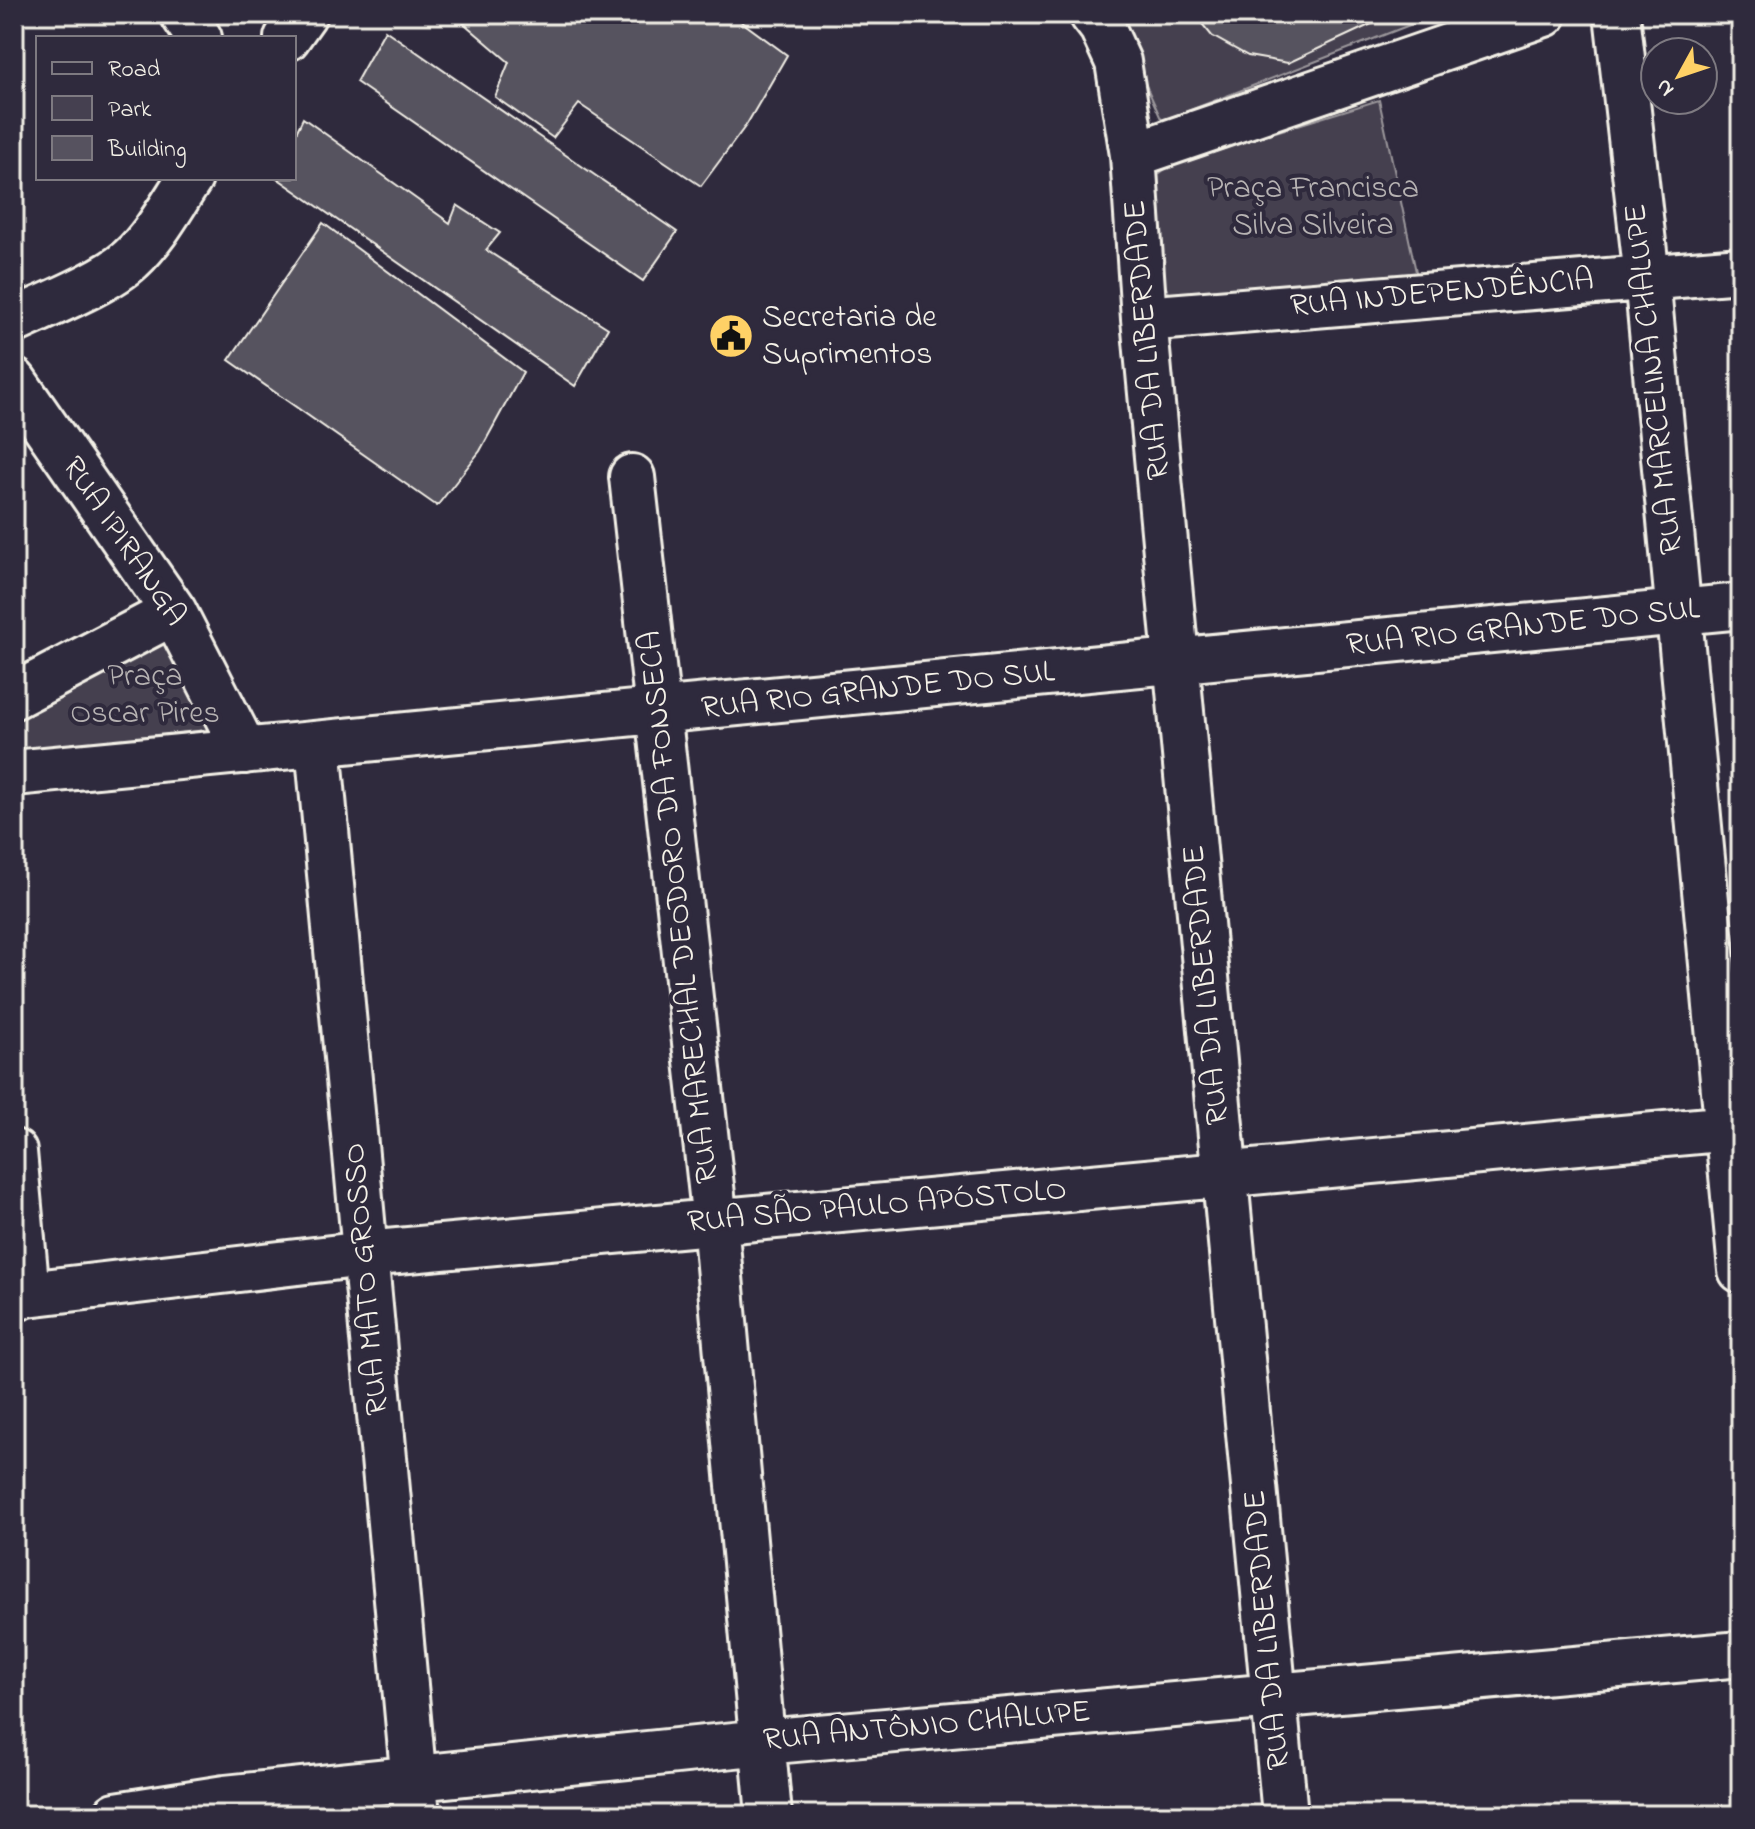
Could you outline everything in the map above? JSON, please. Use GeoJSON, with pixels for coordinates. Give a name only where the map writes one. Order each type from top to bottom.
{"type":"FeatureCollection","features":[{"type":"Feature","properties":{"kind":"street"},"geometry":{"type":"LineString","coordinates":[[183,14],[198,36]]}},
{"type":"Feature","properties":{"kind":"street"},"geometry":{"type":"LineString","coordinates":[[288,36],[304,14]]}},
{"type":"Feature","properties":{"kind":"street","name":"RUA DA LIBERDADE"},"geometry":{"type":"LineString","coordinates":[[1092,14],[1102,27],[1118,62],[1133,155],[1144,319],[1285,1815]]}},
{"type":"Feature","properties":{"kind":"street"},"geometry":{"type":"LineString","coordinates":[[1133,155],[1544,14]]}},
{"type":"Feature","properties":{"kind":"street","name":"RUA MARCELINA CHALUPE"},"geometry":{"type":"LineString","coordinates":[[1617,14],[1734,1128],[1741,1270]]}},
{"type":"Feature","properties":{"kind":"street"},"geometry":{"type":"LineString","coordinates":[[14,321],[128,262],[145,244],[189,180]]}},
{"type":"Feature","properties":{"kind":"street","name":"RUA INDEPENDÊNCIA"},"geometry":{"type":"LineString","coordinates":[[1144,319],[1741,270]]}},
{"type":"Feature","properties":{"kind":"street","name":"RUA IPIRANGA"},"geometry":{"type":"LineString","coordinates":[[14,381],[174,612],[245,751]]}},
{"type":"Feature","properties":{"kind":"street","name":"RUA MARECHAL DEODORO DA FONSECA"},"geometry":{"type":"LineString","coordinates":[[632,477],[715,1222],[769,1815]]}},
{"type":"Feature","properties":{"kind":"street","name":"RUA RIO GRANDE DO SUL"},"geometry":{"type":"LineString","coordinates":[[14,773],[1741,606]]}},
{"type":"Feature","properties":{"kind":"street"},"geometry":{"type":"LineString","coordinates":[[14,696],[174,612]]}},
{"type":"Feature","properties":{"kind":"street","name":"RUA MATO GROSSO"},"geometry":{"type":"LineString","coordinates":[[318,744],[415,1797]]}},
{"type":"Feature","properties":{"kind":"street","name":"RUA SÃO PAULO APÓSTOLO"},"geometry":{"type":"LineString","coordinates":[[20,1296],[365,1254],[1734,1128]]}},
{"type":"Feature","properties":{"kind":"street"},"geometry":{"type":"LineString","coordinates":[[14,1152],[20,1296]]}},
{"type":"Feature","properties":{"kind":"street","name":"RUA ANTÔNIO CHALUPE"},"geometry":{"type":"LineString","coordinates":[[116,1815],[225,1798],[415,1797],[763,1742],[1741,1654]]}},
{"type":"Feature","properties":{"kind":"green space"},"geometry":{"type":"Polygon","coordinates":[[[1112,14],[1438,14],[1162,121],[1112,14]]]}},
{"type":"Feature","properties":{"kind":"green space","name":"Praça Francisca Silva Silveira"},"geometry":{"type":"Polygon","coordinates":[[[1379,100],[1418,281],[1194,306],[1168,292],[1157,267],[1152,179],[1172,164],[1379,100]]]}},
{"type":"Feature","properties":{"kind":"green space","name":"Praça Oscar Pires"},"geometry":{"type":"Polygon","coordinates":[[[163,627],[229,738],[14,757],[14,711],[163,627]]]}},
{"type":"Feature","properties":{"kind":"building"},"geometry":{"type":"Polygon","coordinates":[[[453,14],[731,14],[787,55],[747,124],[701,186],[579,104],[553,138],[495,97],[509,62],[453,14]]]}},
{"type":"Feature","properties":{"kind":"building"},"geometry":{"type":"Polygon","coordinates":[[[1194,14],[1393,14],[1288,63],[1248,56],[1212,36],[1194,14]]]}},
{"type":"Feature","properties":{"kind":"building"},"geometry":{"type":"Polygon","coordinates":[[[385,30],[677,232],[643,281],[356,82],[385,30]]]}},
{"type":"Feature","properties":{"kind":"building"},"geometry":{"type":"Polygon","coordinates":[[[303,118],[450,223],[457,205],[500,233],[486,250],[608,328],[575,386],[280,180],[296,180],[296,133],[303,118]]]}},
{"type":"Feature","properties":{"kind":"building"},"geometry":{"type":"Polygon","coordinates":[[[323,223],[523,372],[480,451],[437,506],[229,360],[323,223]]]}},
{"type":"Feature","properties":{"kind":"building"},"geometry":{"type":"Polygon","coordinates":[[[389,1794],[391,1815],[330,1815],[329,1804],[389,1794]]]}},
{"type":"Feature","properties":{"kind":"building"},"geometry":{"type":"Polygon","coordinates":[[[325,1799],[326,1815],[284,1815],[282,1804],[325,1799]]]}},
{"type":"Feature","properties":{"kind":"place","name":"Secretaria de Suprimentos"},"geometry":{"type":"Point","coordinates":[731,336]}}]}
